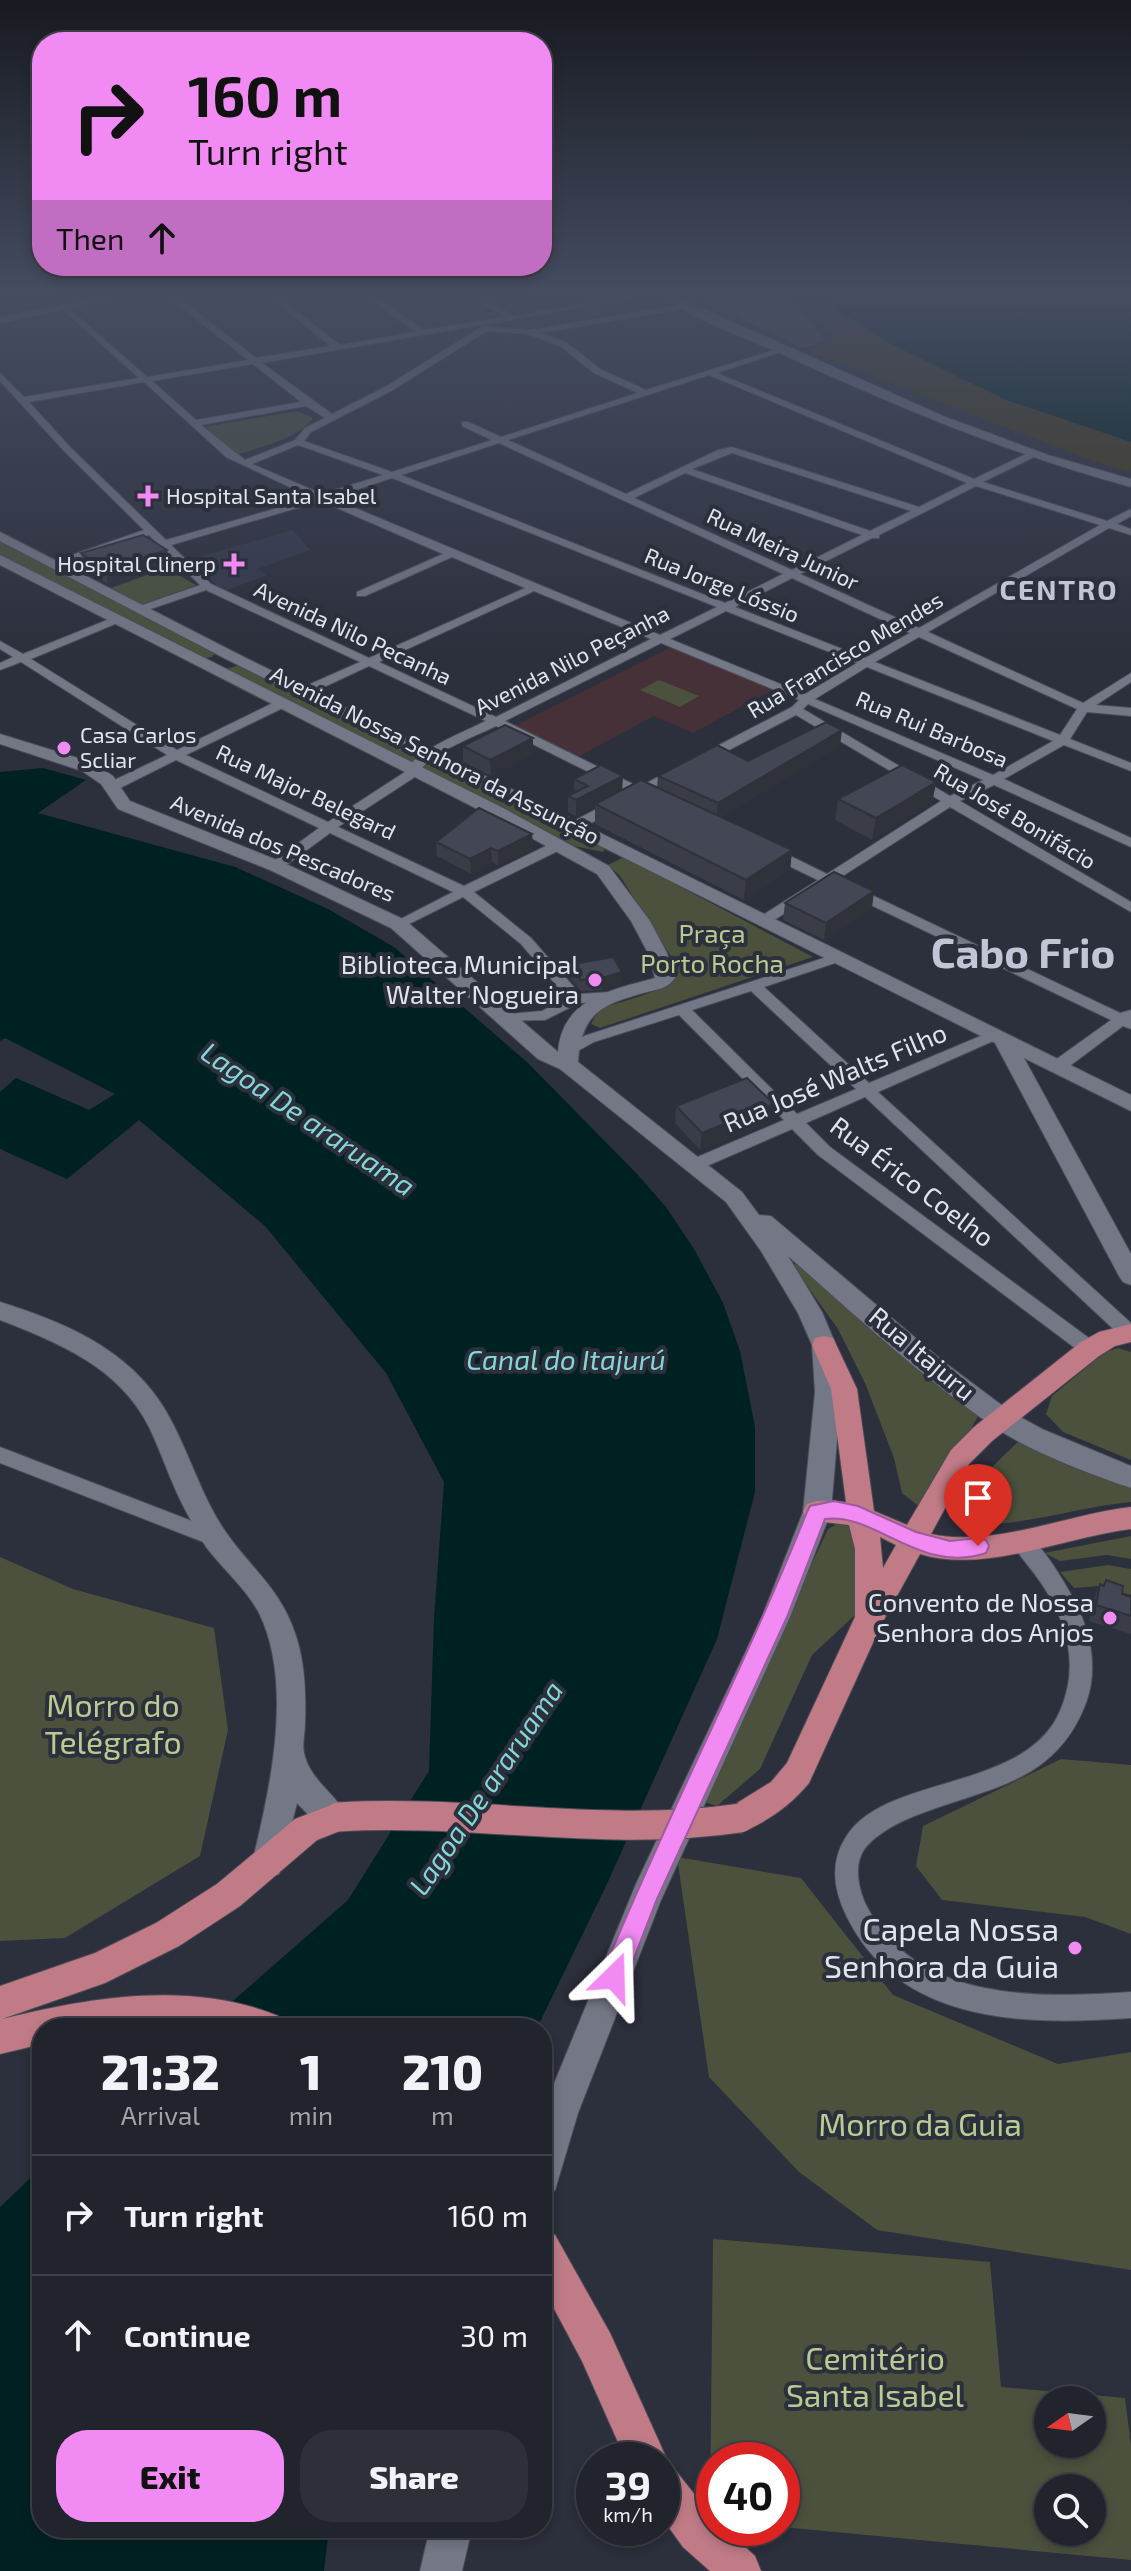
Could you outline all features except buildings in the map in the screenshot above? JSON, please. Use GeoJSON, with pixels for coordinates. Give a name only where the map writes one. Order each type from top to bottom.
{"type":"FeatureCollection","features":[{"type":"Feature","properties":{"kind":"main road"},"geometry":{"type":"LineString","coordinates":[[949,418],[1036,453],[1131,480]]}},
{"type":"Feature","properties":{"kind":"main road","name":"Avenida Nossa Senhora da Assunção"},"geometry":{"type":"LineString","coordinates":[[0,536],[231,656],[1131,1104]]}},
{"type":"Feature","properties":{"kind":"main road","name":"Avenida Nossa Senhora da Assunção"},"geometry":{"type":"LineString","coordinates":[[0,559],[499,813],[582,857],[616,882],[665,972],[662,982],[610,997],[583,1010],[574,1024],[567,1058]]}},
{"type":"Feature","properties":{"kind":"main road"},"geometry":{"type":"LineString","coordinates":[[0,579],[23,572]]}},
{"type":"Feature","properties":{"kind":"main road"},"geometry":{"type":"LineString","coordinates":[[209,666],[231,656]]}},
{"type":"Feature","properties":{"kind":"main road","name":"Avenida dos Pescadores"},"geometry":{"type":"LineString","coordinates":[[0,739],[88,767],[100,773],[124,805],[276,866],[398,924],[545,1054],[567,1058],[734,1197]]}},
{"type":"Feature","properties":{"kind":"main road"},"geometry":{"type":"LineString","coordinates":[[499,813],[504,802],[521,800]]}},
{"type":"Feature","properties":{"kind":"main road"},"geometry":{"type":"LineString","coordinates":[[582,857],[606,856],[611,853],[612,845]]}},
{"type":"Feature","properties":{"kind":"main road"},"geometry":{"type":"LineString","coordinates":[[999,1037],[1131,1276]]}},
{"type":"Feature","properties":{"kind":"main road"},"geometry":{"type":"LineString","coordinates":[[734,1197],[810,1312],[844,1389],[870,1564],[869,1619]]}},
{"type":"Feature","properties":{"kind":"main road","name":"Rua Itajuru"},"geometry":{"type":"LineString","coordinates":[[734,1197],[935,1369],[1002,1419],[1033,1436],[1131,1477]]}},
{"type":"Feature","properties":{"kind":"main road"},"geometry":{"type":"LineString","coordinates":[[0,1311],[68,1336],[104,1355],[122,1371],[146,1399],[159,1421],[187,1489],[216,1539],[261,1592],[281,1630],[288,1677],[287,1752],[279,1819],[268,1863]]}},
{"type":"Feature","properties":{"kind":"main road"},"geometry":{"type":"LineString","coordinates":[[0,2003],[72,1980],[158,1943],[216,1906],[298,1836],[336,1817],[391,1814],[686,1826],[740,1818],[782,1792],[798,1773],[869,1619],[960,1457],[1090,1349],[1108,1338],[1131,1333]]}},
{"type":"Feature","properties":{"kind":"main road"},"geometry":{"type":"LineString","coordinates":[[552,2141],[560,2113],[647,1895],[776,1617],[817,1512],[828,1392],[824,1345]]}},
{"type":"Feature","properties":{"kind":"main road"},"geometry":{"type":"LineString","coordinates":[[817,1512],[834,1510],[913,1540],[950,1549],[1021,1541],[1081,1524],[1131,1518]]}},
{"type":"Feature","properties":{"kind":"main road"},"geometry":{"type":"LineString","coordinates":[[287,1752],[307,1792],[336,1817]]}},
{"type":"Feature","properties":{"kind":"main road"},"geometry":{"type":"LineString","coordinates":[[85,2018],[181,2013],[220,2018]]}},
{"type":"Feature","properties":{"kind":"main road"},"geometry":{"type":"LineString","coordinates":[[0,2037],[32,2030]]}},
{"type":"Feature","properties":{"kind":"main road"},"geometry":{"type":"LineString","coordinates":[[552,2266],[596,2347],[639,2442]]}},
{"type":"Feature","properties":{"kind":"main road"},"geometry":{"type":"LineString","coordinates":[[680,2508],[698,2532],[740,2571]]}},
{"type":"Feature","properties":{"kind":"main road"},"geometry":{"type":"LineString","coordinates":[[441,2571],[449,2538]]}},
{"type":"Feature","properties":{"kind":"street","name":"Avenida Nilo Pecanha"},"geometry":{"type":"LineString","coordinates":[[39,418],[207,586],[666,804]]}},
{"type":"Feature","properties":{"kind":"street","name":"Rua Rui Barbosa"},"geometry":{"type":"LineString","coordinates":[[190,418],[240,462],[451,554],[997,778],[1131,843]]}},
{"type":"Feature","properties":{"kind":"street"},"geometry":{"type":"LineString","coordinates":[[195,423],[223,418]]}},
{"type":"Feature","properties":{"kind":"street"},"geometry":{"type":"LineString","coordinates":[[240,462],[331,418]]}},
{"type":"Feature","properties":{"kind":"street"},"geometry":{"type":"LineString","coordinates":[[165,544],[322,498],[567,418]]}},
{"type":"Feature","properties":{"kind":"street"},"geometry":{"type":"LineString","coordinates":[[819,418],[978,484],[1131,532]]}},
{"type":"Feature","properties":{"kind":"street","name":"Rua Meira Junior"},"geometry":{"type":"LineString","coordinates":[[465,424],[1084,708],[1131,712]]}},
{"type":"Feature","properties":{"kind":"street"},"geometry":{"type":"LineString","coordinates":[[240,462],[298,442],[308,430]]}},
{"type":"Feature","properties":{"kind":"street","name":"Rua Jorge Lóssio"},"geometry":{"type":"LineString","coordinates":[[298,442],[392,475],[1131,767]]}},
{"type":"Feature","properties":{"kind":"street"},"geometry":{"type":"LineString","coordinates":[[625,498],[721,452],[737,450],[923,511]]}},
{"type":"Feature","properties":{"kind":"street","name":"Avenida Nilo Peçanha"},"geometry":{"type":"LineString","coordinates":[[436,756],[728,609],[869,534],[923,511],[1036,453]]}},
{"type":"Feature","properties":{"kind":"street"},"geometry":{"type":"LineString","coordinates":[[685,470],[882,538]]}},
{"type":"Feature","properties":{"kind":"street","name":"Avenida Nilo Peçanha"},"geometry":{"type":"LineString","coordinates":[[792,576],[882,538],[923,511]]}},
{"type":"Feature","properties":{"kind":"street","name":"Rua Francisco Mendes"},"geometry":{"type":"LineString","coordinates":[[575,826],[796,710],[808,698],[865,663],[1131,512]]}},
{"type":"Feature","properties":{"kind":"street"},"geometry":{"type":"LineString","coordinates":[[53,565],[152,531]]}},
{"type":"Feature","properties":{"kind":"street"},"geometry":{"type":"LineString","coordinates":[[361,594],[451,554]]}},
{"type":"Feature","properties":{"kind":"street"},"geometry":{"type":"LineString","coordinates":[[141,609],[207,586]]}},
{"type":"Feature","properties":{"kind":"street"},"geometry":{"type":"LineString","coordinates":[[303,692],[535,587]]}},
{"type":"Feature","properties":{"kind":"street"},"geometry":{"type":"LineString","coordinates":[[0,667],[116,620]]}},
{"type":"Feature","properties":{"kind":"street","name":"Rua Major Belegard"},"geometry":{"type":"LineString","coordinates":[[0,644],[176,755],[465,892],[526,941],[576,999]]}},
{"type":"Feature","properties":{"kind":"street"},"geometry":{"type":"LineString","coordinates":[[763,921],[950,801],[1063,740],[1084,708],[1131,677]]}},
{"type":"Feature","properties":{"kind":"street"},"geometry":{"type":"LineString","coordinates":[[111,787],[281,704]]}},
{"type":"Feature","properties":{"kind":"street","name":"Rua José Bonifácio"},"geometry":{"type":"LineString","coordinates":[[796,710],[1131,908]]}},
{"type":"Feature","properties":{"kind":"street"},"geometry":{"type":"LineString","coordinates":[[276,866],[414,772],[414,766],[436,756]]}},
{"type":"Feature","properties":{"kind":"street"},"geometry":{"type":"LineString","coordinates":[[398,924],[559,845]]}},
{"type":"Feature","properties":{"kind":"street"},"geometry":{"type":"LineString","coordinates":[[762,847],[1128,1019]]}},
{"type":"Feature","properties":{"kind":"street"},"geometry":{"type":"LineString","coordinates":[[567,1058],[589,1039],[836,958]]}},
{"type":"Feature","properties":{"kind":"street"},"geometry":{"type":"LineString","coordinates":[[753,985],[1131,1333]]}},
{"type":"Feature","properties":{"kind":"street"},"geometry":{"type":"LineString","coordinates":[[503,1018],[545,1015],[576,999],[610,997]]}},
{"type":"Feature","properties":{"kind":"street","name":"Rua Érico Coelho"},"geometry":{"type":"LineString","coordinates":[[682,1009],[824,1151],[1090,1349]]}},
{"type":"Feature","properties":{"kind":"street"},"geometry":{"type":"LineString","coordinates":[[1057,1067],[1128,1019]]}},
{"type":"Feature","properties":{"kind":"street","name":"Rua José Walts Filho"},"geometry":{"type":"LineString","coordinates":[[694,1165],[999,1037]]}},
{"type":"Feature","properties":{"kind":"street"},"geometry":{"type":"LineString","coordinates":[[0,1455],[216,1539]]}},
{"type":"Feature","properties":{"kind":"street"},"geometry":{"type":"LineString","coordinates":[[1021,1541],[1056,1587],[1070,1612],[1081,1643],[1083,1675],[1063,1734],[1036,1759],[878,1821],[860,1837],[848,1854],[849,1894],[858,1919],[873,1942],[891,1958],[920,1976],[972,1999],[1031,2009],[1131,2005]]}},
{"type":"Feature","properties":{"kind":"shaded area","name":"Hospital Clinerp"},"geometry":{"type":"Polygon","coordinates":[[[293,530],[310,550],[258,569],[267,575],[227,590],[217,586],[192,559],[293,530]]]}},
{"type":"Feature","properties":{"kind":"shaded area"},"geometry":{"type":"Polygon","coordinates":[[[671,647],[773,690],[693,733],[654,716],[578,757],[514,726],[671,647]]]}},
{"type":"Feature","properties":{"kind":"green space"},"geometry":{"type":"Polygon","coordinates":[[[256,418],[313,418],[289,437],[236,455],[204,427],[256,418]]]}},
{"type":"Feature","properties":{"kind":"green space"},"geometry":{"type":"Polygon","coordinates":[[[0,541],[216,653],[201,659],[0,554],[0,541]]]}},
{"type":"Feature","properties":{"kind":"green space"},"geometry":{"type":"Polygon","coordinates":[[[166,568],[196,585],[142,605],[111,588],[166,568]]]}},
{"type":"Feature","properties":{"kind":"green space"},"geometry":{"type":"Polygon","coordinates":[[[239,665],[607,846],[603,852],[569,845],[458,785],[226,669],[239,665]]]}},
{"type":"Feature","properties":{"kind":"green space"},"geometry":{"type":"Polygon","coordinates":[[[659,680],[699,696],[680,707],[640,690],[659,680]]]}},
{"type":"Feature","properties":{"kind":"green space","name":"Praça Porto Rocha"},"geometry":{"type":"Polygon","coordinates":[[[624,857],[813,957],[600,1028],[591,1024],[599,1009],[657,990],[671,981],[674,975],[675,963],[620,876],[608,865],[624,857]]]}},
{"type":"Feature","properties":{"kind":"green space"},"geometry":{"type":"Polygon","coordinates":[[[790,1262],[826,1277],[978,1416],[925,1511],[902,1493],[894,1458],[865,1383],[838,1329],[790,1262]]]}},
{"type":"Feature","properties":{"kind":"green space"},"geometry":{"type":"Polygon","coordinates":[[[1118,1348],[1131,1352],[1131,1460],[1063,1432],[1046,1414],[1052,1396],[1105,1352],[1118,1348]]]}},
{"type":"Feature","properties":{"kind":"green space"},"geometry":{"type":"Polygon","coordinates":[[[1018,1442],[1131,1482],[1131,1502],[1006,1523],[964,1524],[976,1488],[1018,1442]]]}},
{"type":"Feature","properties":{"kind":"green space"},"geometry":{"type":"Polygon","coordinates":[[[842,1521],[857,1526],[869,1602],[812,1655],[760,1769],[717,1806],[701,1801],[828,1529],[842,1521]]]}},
{"type":"Feature","properties":{"kind":"green space"},"geometry":{"type":"Polygon","coordinates":[[[1131,1536],[1131,1559],[1107,1555],[1060,1561],[1044,1553],[1131,1536]]]}},
{"type":"Feature","properties":{"kind":"green space","name":"Morro do Telégrafo"},"geometry":{"type":"Polygon","coordinates":[[[0,1557],[73,1589],[214,1628],[228,1730],[200,1856],[65,1938],[0,1941],[0,1557]]]}},
{"type":"Feature","properties":{"kind":"green space"},"geometry":{"type":"Polygon","coordinates":[[[1108,1565],[1131,1569],[1131,1595],[1100,1586],[1074,1588],[1060,1572],[1108,1565]]]}},
{"type":"Feature","properties":{"kind":"green space"},"geometry":{"type":"Polygon","coordinates":[[[1061,1759],[1131,1765],[1131,1934],[1085,1917],[942,1900],[916,1866],[923,1826],[1061,1759]]]}},
{"type":"Feature","properties":{"kind":"green space","name":"Morro da Guia"},"geometry":{"type":"Polygon","coordinates":[[[677,1857],[801,1878],[893,1995],[1058,2064],[1131,2052],[1131,2270],[877,2230],[799,2172],[709,2077],[677,1857]]]}},
{"type":"Feature","properties":{"kind":"green space","name":"Cemitério Santa Isabel"},"geometry":{"type":"Polygon","coordinates":[[[713,2239],[990,2262],[1001,2387],[1034,2390],[1034,2458],[1106,2458],[1106,2396],[1125,2398],[1131,2446],[1131,2560],[800,2529],[800,2442],[711,2442],[713,2239]]]}},
{"type":"Feature","properties":{"kind":"sand"},"geometry":{"type":"Polygon","coordinates":[[[982,418],[1060,418],[1131,442],[1131,472],[982,418]]]}},
{"type":"Feature","properties":{"kind":"water"},"geometry":{"type":"Polygon","coordinates":[[[1060,418],[1131,418],[1131,442],[1060,418]]]}},
{"type":"Feature","properties":{"kind":"water","name":"Canal do Itajurú"},"geometry":{"type":"Polygon","coordinates":[[[43,768],[86,780],[38,813],[235,867],[328,909],[394,947],[528,1063],[637,1174],[666,1207],[694,1249],[723,1303],[740,1351],[755,1427],[755,1492],[717,1639],[606,1886],[542,2018],[213,2018],[348,1900],[429,1771],[434,1618],[444,1482],[386,1373],[265,1226],[139,1120],[67,1179],[0,1149],[0,1092],[16,1078],[89,1110],[115,1094],[5,1038],[0,1041],[0,772],[43,768]]]}},
{"type":"Feature","properties":{"kind":"water"},"geometry":{"type":"Polygon","coordinates":[[[32,2177],[32,2538],[328,2538],[324,2571],[0,2571],[0,2207],[32,2177]]]}},
{"type":"Feature","properties":{"kind":"place","name":"Hospital Santa Isabel"},"geometry":{"type":"Point","coordinates":[148,496]}},
{"type":"Feature","properties":{"kind":"place","name":"Hospital Clinerp"},"geometry":{"type":"Point","coordinates":[234,564]}},
{"type":"Feature","properties":{"kind":"place","name":"Casa Carlos Scliar"},"geometry":{"type":"Point","coordinates":[64,748]}},
{"type":"Feature","properties":{"kind":"place","name":"Biblioteca Municipal Walter Nogueira"},"geometry":{"type":"Point","coordinates":[595,980]}},
{"type":"Feature","properties":{"kind":"place","name":"Convento de Nossa Senhora dos Anjos"},"geometry":{"type":"Point","coordinates":[1110,1618]}},
{"type":"Feature","properties":{"kind":"place","name":"Capela Nossa Senhora da Guia"},"geometry":{"type":"Point","coordinates":[1075,1948]}},
{"type":"Feature","properties":{"kind":"district","name":"CENTRO"},"geometry":{"type":"Point","coordinates":[1059,590]}},
{"type":"Feature","properties":{"kind":"district","name":"Cabo Frio"},"geometry":{"type":"Point","coordinates":[1023,953]}},
{"type":"Feature","properties":{"kind":"route"},"geometry":{"type":"LineString","coordinates":[[614,1977],[647,1895],[776,1617],[817,1512],[851,1512],[913,1540],[950,1549],[978,1546]]}},
{"type":"Feature","properties":{"kind":"water label","name":"Lagoa De araruama"},"geometry":{"type":"Point","coordinates":[308,1119]}},
{"type":"Feature","properties":{"kind":"water label","name":"Lagoa De araruama"},"geometry":{"type":"Point","coordinates":[486,1788]}}]}
